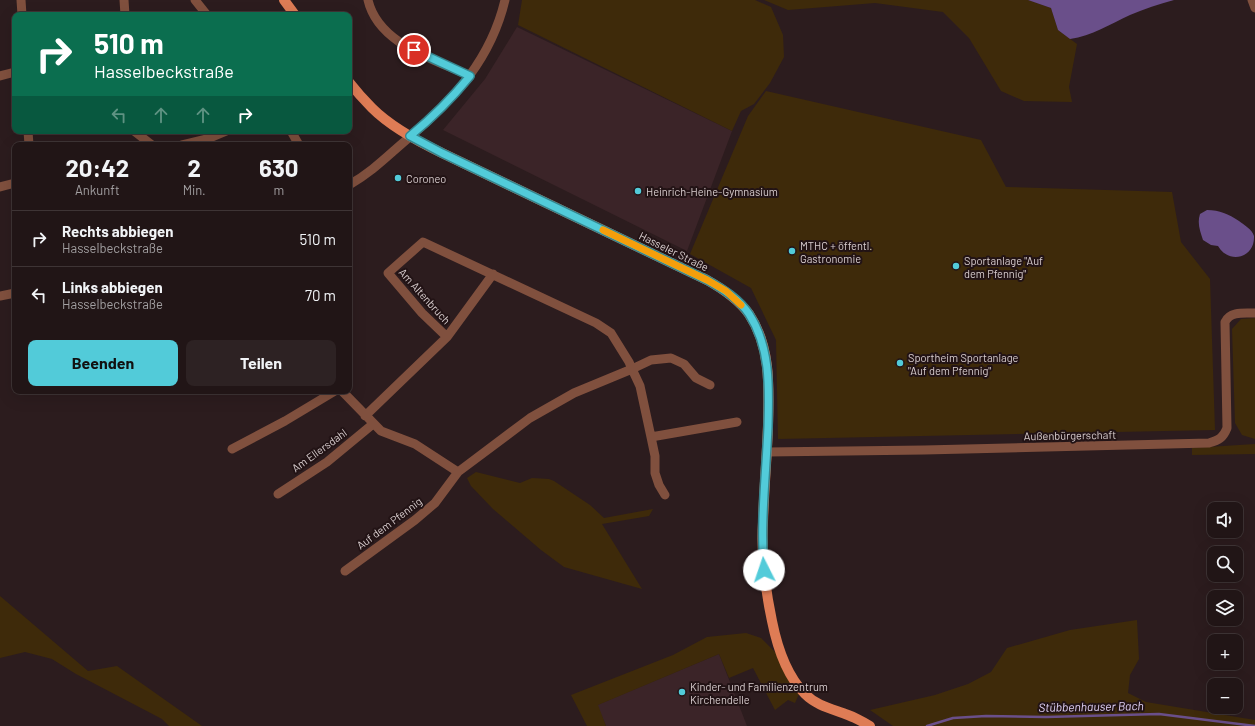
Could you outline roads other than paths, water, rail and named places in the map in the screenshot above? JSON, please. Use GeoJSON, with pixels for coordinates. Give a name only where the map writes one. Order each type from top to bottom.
{"type":"FeatureCollection","features":[{"type":"Feature","properties":{"kind":"main road"},"geometry":{"type":"LineString","coordinates":[[284,0],[293,12]]}},
{"type":"Feature","properties":{"kind":"main road","name":"Hasseler Straße"},"geometry":{"type":"LineString","coordinates":[[352,85],[372,108],[410,136],[442,153],[707,280],[726,291],[739,302],[753,321],[760,337],[766,357],[769,377],[763,522],[763,560],[768,603],[775,637],[788,669],[799,687],[806,694],[822,705],[853,717],[870,726]]}},
{"type":"Feature","properties":{"kind":"street"},"geometry":{"type":"LineString","coordinates":[[21,0],[22,12]]}},
{"type":"Feature","properties":{"kind":"street"},"geometry":{"type":"LineString","coordinates":[[124,0],[125,12]]}},
{"type":"Feature","properties":{"kind":"street"},"geometry":{"type":"LineString","coordinates":[[195,0],[205,12]]}},
{"type":"Feature","properties":{"kind":"street"},"geometry":{"type":"LineString","coordinates":[[368,0],[380,26],[391,36],[404,45],[470,76]]}},
{"type":"Feature","properties":{"kind":"street"},"geometry":{"type":"LineString","coordinates":[[352,183],[376,168],[454,96],[470,76],[484,54],[505,0]]}},
{"type":"Feature","properties":{"kind":"street"},"geometry":{"type":"LineString","coordinates":[[1252,0],[1255,8]]}},
{"type":"Feature","properties":{"kind":"street"},"geometry":{"type":"LineString","coordinates":[[0,76],[12,73]]}},
{"type":"Feature","properties":{"kind":"street"},"geometry":{"type":"LineString","coordinates":[[138,134],[148,142]]}},
{"type":"Feature","properties":{"kind":"street"},"geometry":{"type":"LineString","coordinates":[[194,142],[219,134]]}},
{"type":"Feature","properties":{"kind":"street"},"geometry":{"type":"LineString","coordinates":[[0,187],[12,184]]}},
{"type":"Feature","properties":{"kind":"street","name":"Am Altenbruch"},"geometry":{"type":"LineString","coordinates":[[447,337],[422,313],[388,273],[423,242],[596,323],[611,333],[630,362],[640,386],[652,437],[655,456],[655,473],[659,485],[665,495]]}},
{"type":"Feature","properties":{"kind":"street","name":"Am Altenbruch"},"geometry":{"type":"LineString","coordinates":[[365,416],[447,337],[493,274]]}},
{"type":"Feature","properties":{"kind":"street"},"geometry":{"type":"LineString","coordinates":[[0,296],[12,294]]}},
{"type":"Feature","properties":{"kind":"street","name":"Außenbürgerschaft"},"geometry":{"type":"LineString","coordinates":[[767,452],[1209,443],[1224,436],[1227,428],[1225,322],[1230,315],[1255,313]]}},
{"type":"Feature","properties":{"kind":"street"},"geometry":{"type":"LineString","coordinates":[[345,394],[381,432],[415,444],[458,472],[530,418],[574,393],[651,360],[670,358],[684,364],[696,378],[710,386]]}},
{"type":"Feature","properties":{"kind":"street"},"geometry":{"type":"LineString","coordinates":[[232,449],[285,421],[330,394]]}},
{"type":"Feature","properties":{"kind":"street"},"geometry":{"type":"LineString","coordinates":[[652,437],[737,422]]}},
{"type":"Feature","properties":{"kind":"street","name":"Am Ellersdahl"},"geometry":{"type":"LineString","coordinates":[[278,494],[327,462],[373,424]]}},
{"type":"Feature","properties":{"kind":"street","name":"Auf dem Pfennig"},"geometry":{"type":"LineString","coordinates":[[345,571],[415,520],[435,503],[458,472]]}},
{"type":"Feature","properties":{"kind":"waterway","name":"Stübbenhauser Bach"},"geometry":{"type":"LineString","coordinates":[[927,726],[953,718],[986,716],[1046,717],[1159,714],[1255,726]]}},
{"type":"Feature","properties":{"kind":"place","name":"Coroneo"},"geometry":{"type":"Point","coordinates":[398,178]}},
{"type":"Feature","properties":{"kind":"place","name":"Heinrich-Heine-Gymnasium"},"geometry":{"type":"Point","coordinates":[638,191]}},
{"type":"Feature","properties":{"kind":"place","name":"MTHC + öffentl. Gastronomie"},"geometry":{"type":"Point","coordinates":[792,251]}},
{"type":"Feature","properties":{"kind":"place","name":"Sportanlage \"Auf dem Pfennig\""},"geometry":{"type":"Point","coordinates":[956,266]}},
{"type":"Feature","properties":{"kind":"place","name":"Sportheim Sportanlage \"Auf dem Pfennig\""},"geometry":{"type":"Point","coordinates":[900,363]}},
{"type":"Feature","properties":{"kind":"place","name":"Kinder- und Familienzentrum Kirchendelle"},"geometry":{"type":"Point","coordinates":[682,692]}}]}
